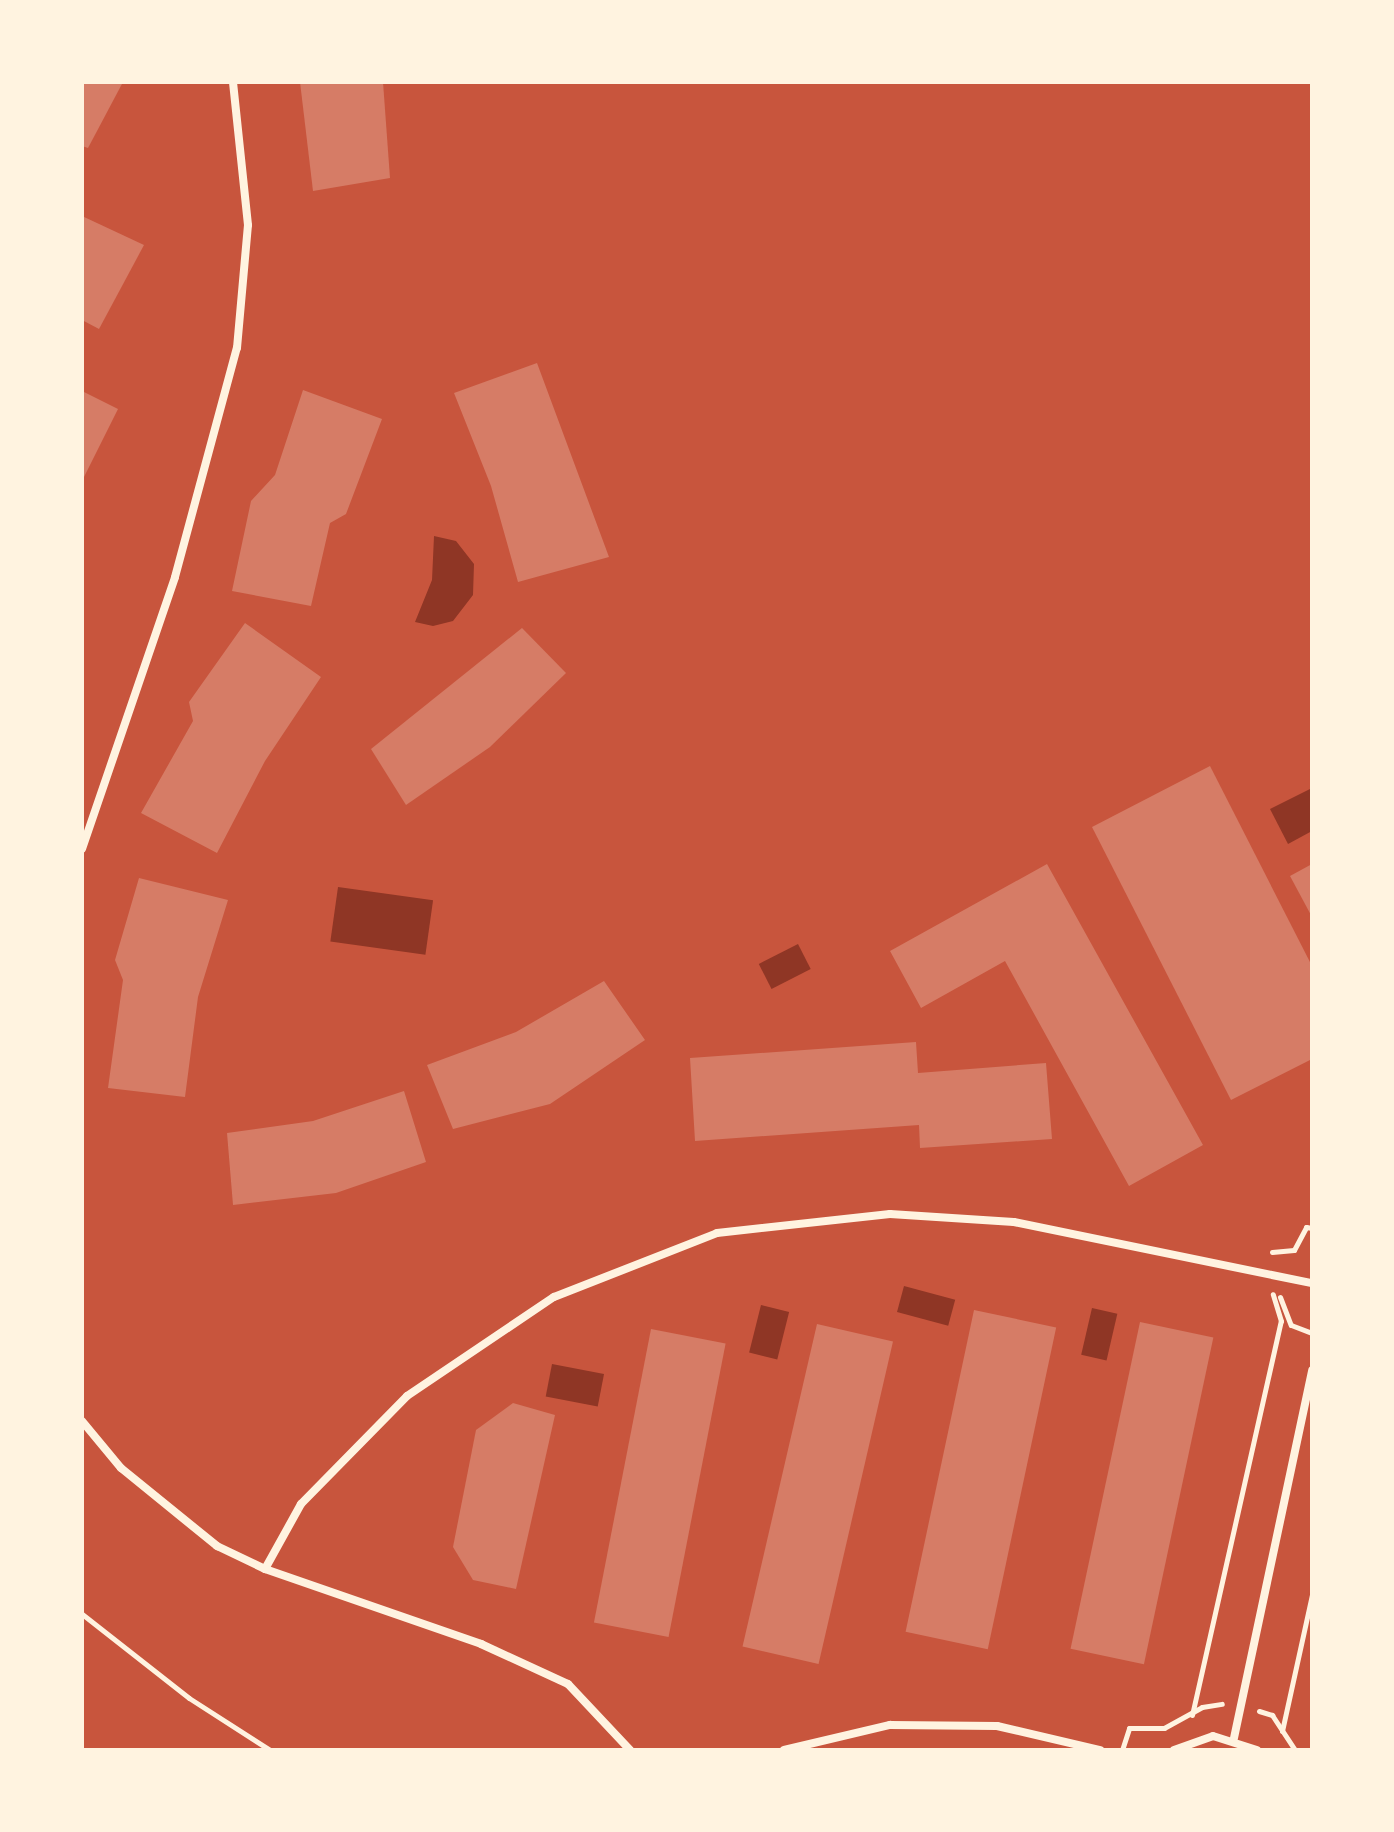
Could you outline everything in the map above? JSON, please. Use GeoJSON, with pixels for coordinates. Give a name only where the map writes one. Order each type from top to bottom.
{"type":"FeatureCollection","features":[{"type":"Feature","properties":{"kind":"street"},"geometry":{"type":"LineString","coordinates":[[82,849],[175,577],[237,348],[248,225],[233,82]]}},
{"type":"Feature","properties":{"kind":"street"},"geometry":{"type":"LineString","coordinates":[[265,1569],[301,1504],[407,1396],[554,1297],[717,1233],[890,1214],[1014,1222],[1312,1283]]}},
{"type":"Feature","properties":{"kind":"street"},"geometry":{"type":"LineString","coordinates":[[1234,1738],[1312,1370]]}},
{"type":"Feature","properties":{"kind":"street"},"geometry":{"type":"LineString","coordinates":[[82,1421],[121,1468],[161,1505],[217,1546],[265,1569],[481,1644],[568,1684],[630,1750]]}},
{"type":"Feature","properties":{"kind":"street"},"geometry":{"type":"LineString","coordinates":[[784,1750],[906,1725],[997,1726],[1100,1750]]}},
{"type":"Feature","properties":{"kind":"street"},"geometry":{"type":"LineString","coordinates":[[1174,1750],[1203,1738],[1234,1738],[1257,1750]]}},
{"type":"Feature","properties":{"kind":"path"},"geometry":{"type":"LineString","coordinates":[[1192,1715],[1281,1321],[1272,1293]]}},
{"type":"Feature","properties":{"kind":"path"},"geometry":{"type":"LineString","coordinates":[[1282,1732],[1312,1594]]}},
{"type":"Feature","properties":{"kind":"path"},"geometry":{"type":"LineString","coordinates":[[82,1614],[189,1698],[270,1750]]}},
{"type":"Feature","properties":{"kind":"path"},"geometry":{"type":"LineString","coordinates":[[1122,1750],[1125,1732]]}},
{"type":"Feature","properties":{"kind":"shaded area"},"geometry":{"type":"Polygon","coordinates":[[[434,536],[456,541],[474,564],[473,595],[453,621],[433,626],[415,622],[432,580],[434,536]]]}},
{"type":"Feature","properties":{"kind":"shaded area"},"geometry":{"type":"Polygon","coordinates":[[[1312,788],[1312,831],[1288,844],[1270,809],[1312,788]]]}},
{"type":"Feature","properties":{"kind":"shaded area"},"geometry":{"type":"Polygon","coordinates":[[[338,887],[433,900],[425,955],[330,941],[338,887]]]}},
{"type":"Feature","properties":{"kind":"shaded area"},"geometry":{"type":"Polygon","coordinates":[[[798,944],[811,969],[772,989],[759,964],[798,944]]]}},
{"type":"Feature","properties":{"kind":"shaded area"},"geometry":{"type":"Polygon","coordinates":[[[904,1286],[955,1300],[948,1326],[897,1312],[904,1286]]]}},
{"type":"Feature","properties":{"kind":"shaded area"},"geometry":{"type":"Polygon","coordinates":[[[761,1305],[789,1312],[777,1360],[749,1353],[761,1305]]]}},
{"type":"Feature","properties":{"kind":"shaded area"},"geometry":{"type":"Polygon","coordinates":[[[1092,1308],[1117,1314],[1107,1361],[1081,1355],[1092,1308]]]}},
{"type":"Feature","properties":{"kind":"shaded area"},"geometry":{"type":"Polygon","coordinates":[[[552,1364],[604,1374],[598,1407],[546,1396],[552,1364]]]}},
{"type":"Feature","properties":{"kind":"building"},"geometry":{"type":"Polygon","coordinates":[[[82,82],[123,82],[88,148],[82,146],[82,82]]]}},
{"type":"Feature","properties":{"kind":"building"},"geometry":{"type":"Polygon","coordinates":[[[300,82],[383,82],[390,178],[313,191],[300,82]]]}},
{"type":"Feature","properties":{"kind":"building"},"geometry":{"type":"Polygon","coordinates":[[[82,216],[144,245],[99,329],[82,320],[82,216]]]}},
{"type":"Feature","properties":{"kind":"building"},"geometry":{"type":"Polygon","coordinates":[[[537,363],[609,557],[518,582],[491,486],[454,393],[537,363]]]}},
{"type":"Feature","properties":{"kind":"building"},"geometry":{"type":"Polygon","coordinates":[[[303,390],[382,419],[346,514],[330,523],[311,606],[232,591],[251,501],[275,475],[303,390]]]}},
{"type":"Feature","properties":{"kind":"building"},"geometry":{"type":"Polygon","coordinates":[[[82,391],[118,409],[82,481],[82,391]]]}},
{"type":"Feature","properties":{"kind":"building"},"geometry":{"type":"Polygon","coordinates":[[[245,623],[321,677],[265,761],[217,853],[141,813],[193,721],[189,702],[245,623]]]}},
{"type":"Feature","properties":{"kind":"building"},"geometry":{"type":"Polygon","coordinates":[[[522,628],[566,673],[490,747],[406,805],[371,749],[522,628]]]}},
{"type":"Feature","properties":{"kind":"building"},"geometry":{"type":"Polygon","coordinates":[[[1210,766],[1312,966],[1312,1059],[1231,1100],[1092,827],[1210,766]]]}},
{"type":"Feature","properties":{"kind":"building"},"geometry":{"type":"Polygon","coordinates":[[[1047,864],[1203,1145],[1129,1186],[1005,961],[921,1008],[890,951],[1047,864]]]}},
{"type":"Feature","properties":{"kind":"building"},"geometry":{"type":"Polygon","coordinates":[[[1312,864],[1312,917],[1290,876],[1312,864]]]}},
{"type":"Feature","properties":{"kind":"building"},"geometry":{"type":"Polygon","coordinates":[[[139,878],[228,900],[198,997],[185,1097],[108,1088],[123,980],[115,960],[139,878]]]}},
{"type":"Feature","properties":{"kind":"building"},"geometry":{"type":"Polygon","coordinates":[[[604,981],[645,1040],[550,1104],[453,1129],[427,1065],[516,1032],[604,981]]]}},
{"type":"Feature","properties":{"kind":"building"},"geometry":{"type":"Polygon","coordinates":[[[916,1042],[918,1073],[1046,1063],[1052,1139],[920,1148],[919,1125],[695,1141],[690,1058],[916,1042]]]}},
{"type":"Feature","properties":{"kind":"building"},"geometry":{"type":"Polygon","coordinates":[[[404,1091],[426,1162],[336,1193],[233,1205],[227,1133],[313,1121],[404,1091]]]}},
{"type":"Feature","properties":{"kind":"building"},"geometry":{"type":"Polygon","coordinates":[[[974,1310],[1056,1327],[988,1649],[906,1632],[974,1310]]]}},
{"type":"Feature","properties":{"kind":"building"},"geometry":{"type":"Polygon","coordinates":[[[1140,1322],[1213,1338],[1144,1664],[1071,1649],[1140,1322]]]}},
{"type":"Feature","properties":{"kind":"building"},"geometry":{"type":"Polygon","coordinates":[[[817,1324],[893,1342],[819,1664],[743,1647],[817,1324]]]}},
{"type":"Feature","properties":{"kind":"building"},"geometry":{"type":"Polygon","coordinates":[[[651,1329],[726,1344],[669,1637],[594,1623],[651,1329]]]}},
{"type":"Feature","properties":{"kind":"building"},"geometry":{"type":"Polygon","coordinates":[[[513,1403],[555,1415],[516,1589],[473,1580],[453,1547],[476,1430],[513,1403]]]}}]}
